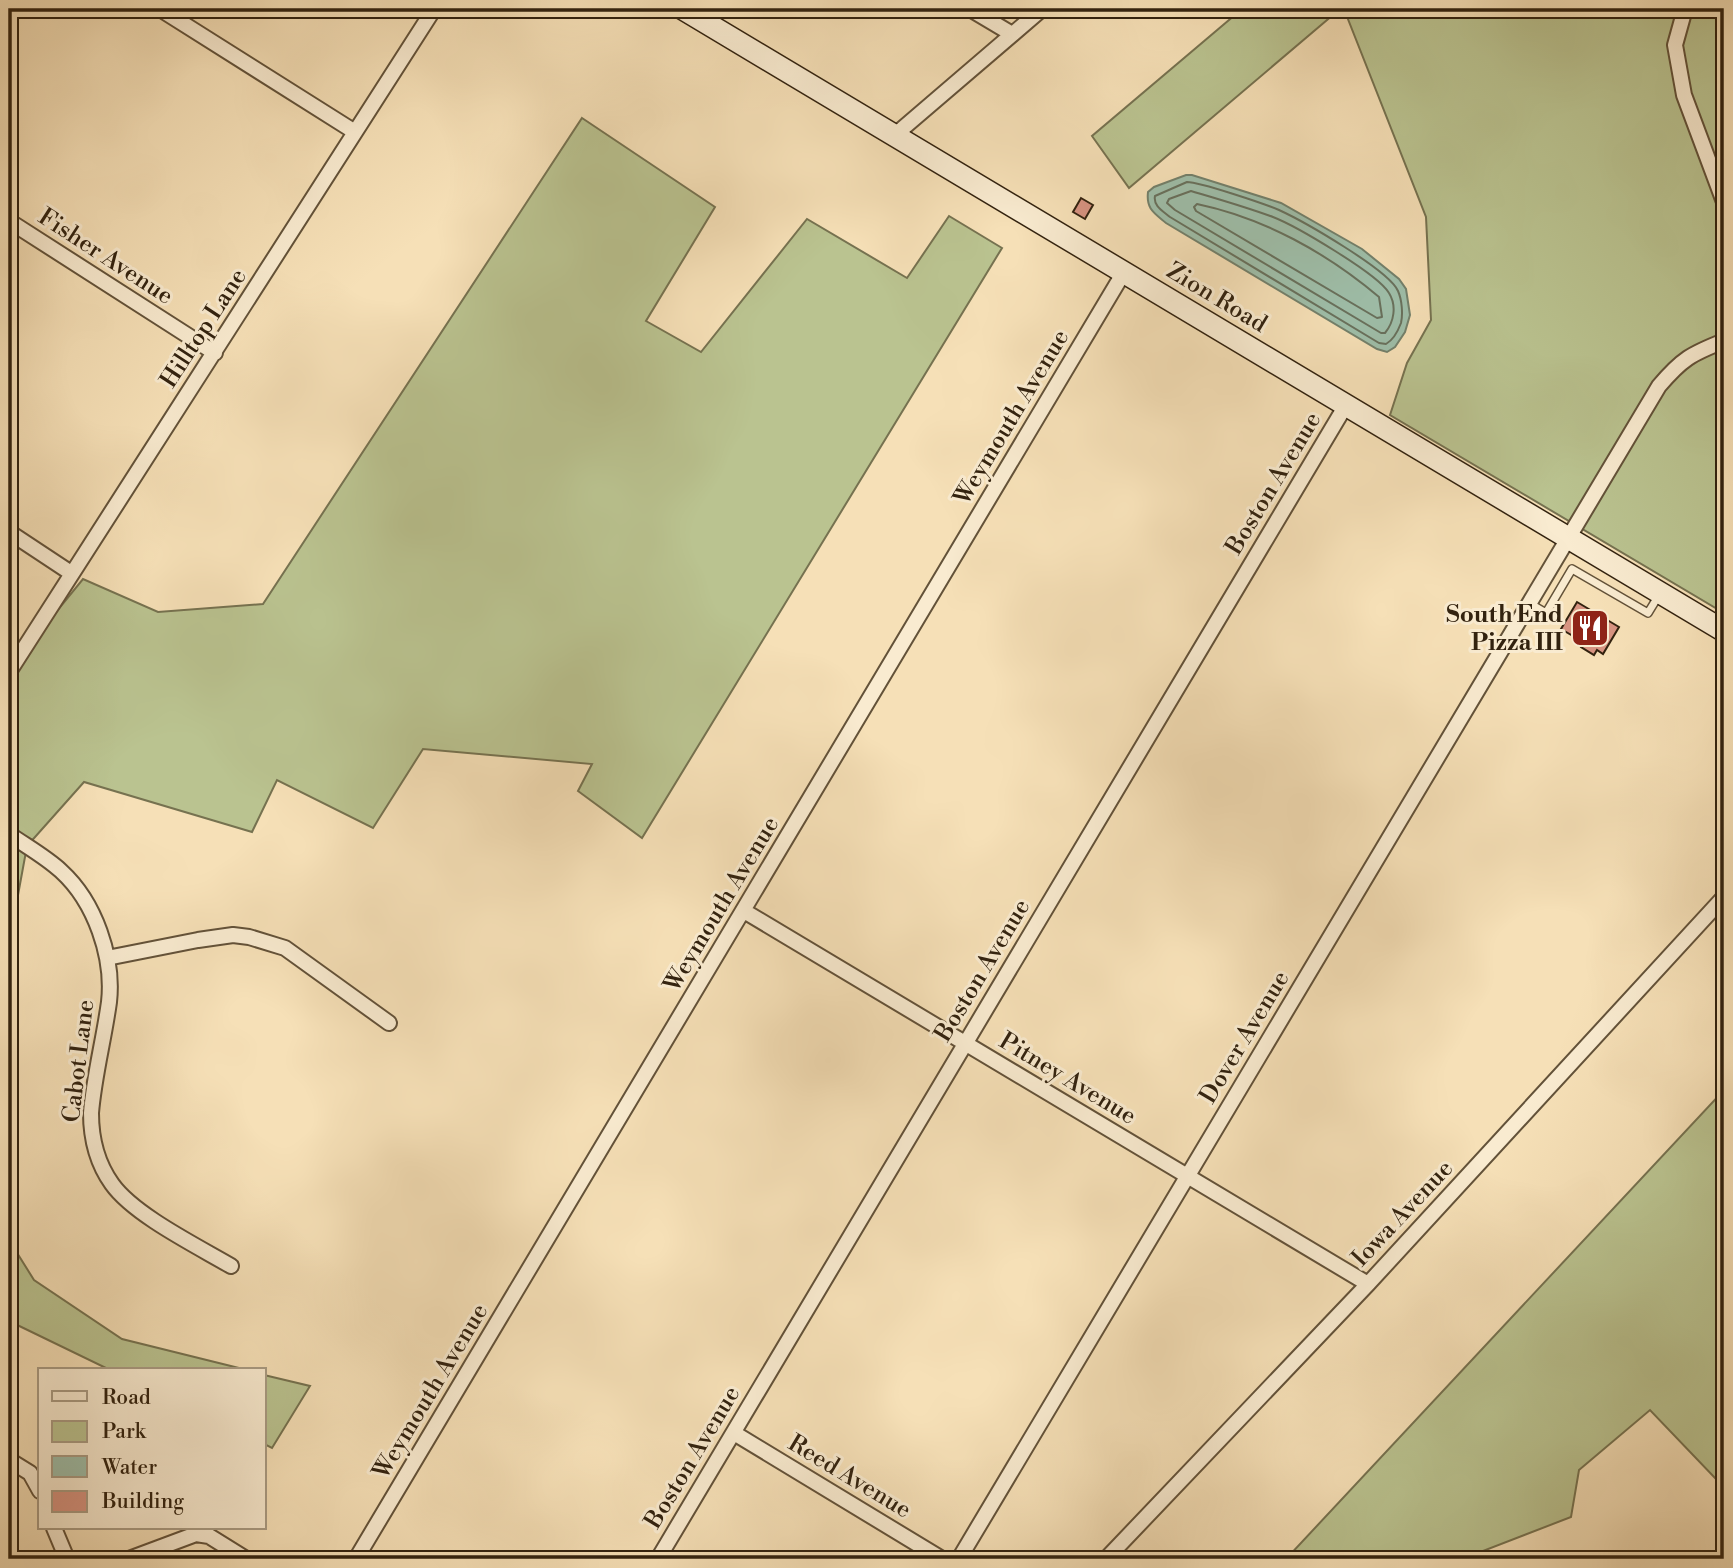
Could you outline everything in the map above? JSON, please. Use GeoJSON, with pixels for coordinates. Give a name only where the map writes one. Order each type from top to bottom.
{"type":"FeatureCollection","features":[{"type":"Feature","properties":{"kind":"street"},"geometry":{"type":"LineString","coordinates":[[160,9],[355,132]]}},
{"type":"Feature","properties":{"kind":"street","name":"Hilltop Lane"},"geometry":{"type":"LineString","coordinates":[[9,672],[434,9]]}},
{"type":"Feature","properties":{"kind":"street","name":"Zion Road"},"geometry":{"type":"LineString","coordinates":[[683,9],[1724,631]]}},
{"type":"Feature","properties":{"kind":"street"},"geometry":{"type":"LineString","coordinates":[[970,9],[1012,34]]}},
{"type":"Feature","properties":{"kind":"street"},"geometry":{"type":"LineString","coordinates":[[895,135],[1042,9]]}},
{"type":"Feature","properties":{"kind":"street"},"geometry":{"type":"LineString","coordinates":[[1685,9],[1675,45],[1684,95],[1724,202]]}},
{"type":"Feature","properties":{"kind":"street","name":"Fisher Avenue"},"geometry":{"type":"LineString","coordinates":[[9,221],[215,353]]}},
{"type":"Feature","properties":{"kind":"street","name":"Weymouth Avenue"},"geometry":{"type":"LineString","coordinates":[[356,1559],[1124,272]]}},
{"type":"Feature","properties":{"kind":"street","name":"Dover Avenue"},"geometry":{"type":"LineString","coordinates":[[959,1559],[1658,386],[1692,354],[1724,341]]}},
{"type":"Feature","properties":{"kind":"street","name":"Boston Avenue"},"geometry":{"type":"LineString","coordinates":[[658,1559],[1346,405]]}},
{"type":"Feature","properties":{"kind":"street"},"geometry":{"type":"LineString","coordinates":[[9,532],[71,573]]}},
{"type":"Feature","properties":{"kind":"street","name":"Cabot Lane"},"geometry":{"type":"LineString","coordinates":[[9,834],[62,871],[76,887],[98,928],[107,958],[109,1001],[91,1113],[91,1130],[98,1159],[112,1184],[128,1200],[231,1266]]}},
{"type":"Feature","properties":{"kind":"street","name":"Iowa Avenue"},"geometry":{"type":"LineString","coordinates":[[1107,1558],[1368,1284],[1724,897]]}},
{"type":"Feature","properties":{"kind":"street","name":"Pitney Avenue"},"geometry":{"type":"LineString","coordinates":[[744,911],[1368,1284]]}},
{"type":"Feature","properties":{"kind":"street"},"geometry":{"type":"LineString","coordinates":[[107,958],[198,940],[233,935],[249,937],[285,948],[389,1023]]}},
{"type":"Feature","properties":{"kind":"street","name":"Reed Avenue"},"geometry":{"type":"LineString","coordinates":[[734,1433],[942,1559]]}},
{"type":"Feature","properties":{"kind":"street"},"geometry":{"type":"LineString","coordinates":[[9,1460],[30,1474],[38,1488]]}},
{"type":"Feature","properties":{"kind":"street"},"geometry":{"type":"LineString","coordinates":[[55,1530],[66,1559]]}},
{"type":"Feature","properties":{"kind":"street"},"geometry":{"type":"LineString","coordinates":[[129,1559],[196,1534],[209,1536],[246,1559]]}},
{"type":"Feature","properties":{"kind":"lane"},"geometry":{"type":"LineString","coordinates":[[1580,573],[1592,552]]}},
{"type":"Feature","properties":{"kind":"lane"},"geometry":{"type":"LineString","coordinates":[[1528,602],[1546,613],[1572,569],[1648,613],[1660,593]]}},
{"type":"Feature","properties":{"kind":"green space"},"geometry":{"type":"Polygon","coordinates":[[[1242,9],[1340,9],[1129,188],[1092,136],[1242,9]]]}},
{"type":"Feature","properties":{"kind":"green space"},"geometry":{"type":"Polygon","coordinates":[[[1344,9],[1724,9],[1724,613],[1390,415],[1407,363],[1431,320],[1426,217],[1344,9]]]}},
{"type":"Feature","properties":{"kind":"green space"},"geometry":{"type":"Polygon","coordinates":[[[582,118],[715,207],[646,321],[701,352],[807,219],[907,278],[949,216],[1002,248],[642,838],[578,791],[592,764],[423,749],[373,828],[277,780],[252,832],[84,782],[27,846],[9,944],[9,675],[25,650],[83,579],[158,612],[263,604],[582,118]]]}},
{"type":"Feature","properties":{"kind":"green space"},"geometry":{"type":"Polygon","coordinates":[[[1724,1090],[1724,1473],[1715,1478],[1650,1410],[1579,1470],[1571,1517],[1475,1554],[1477,1559],[1286,1559],[1724,1090]]]}},
{"type":"Feature","properties":{"kind":"green space"},"geometry":{"type":"Polygon","coordinates":[[[9,1240],[34,1280],[122,1339],[239,1368],[106,1368],[9,1321],[9,1240]]]}},
{"type":"Feature","properties":{"kind":"green space"},"geometry":{"type":"Polygon","coordinates":[[[266,1375],[310,1386],[272,1448],[266,1445],[266,1375]]]}},
{"type":"Feature","properties":{"kind":"water"},"geometry":{"type":"Polygon","coordinates":[[[1186,175],[1281,203],[1362,249],[1399,279],[1406,289],[1410,315],[1405,332],[1395,347],[1387,352],[1377,349],[1166,223],[1150,207],[1148,192],[1154,187],[1186,175]]]}},
{"type":"Feature","properties":{"kind":"building"},"geometry":{"type":"Polygon","coordinates":[[[1081,198],[1093,205],[1085,219],[1073,212],[1081,198]]]}},
{"type":"Feature","properties":{"kind":"building","name":"South End Pizza III"},"geometry":{"type":"Polygon","coordinates":[[[1577,602],[1619,627],[1603,654],[1597,650],[1594,655],[1581,647],[1583,642],[1561,629],[1577,602]]]}},
{"type":"Feature","properties":{"kind":"place","name":"South End Pizza III"},"geometry":{"type":"Point","coordinates":[1590,628]}}]}
